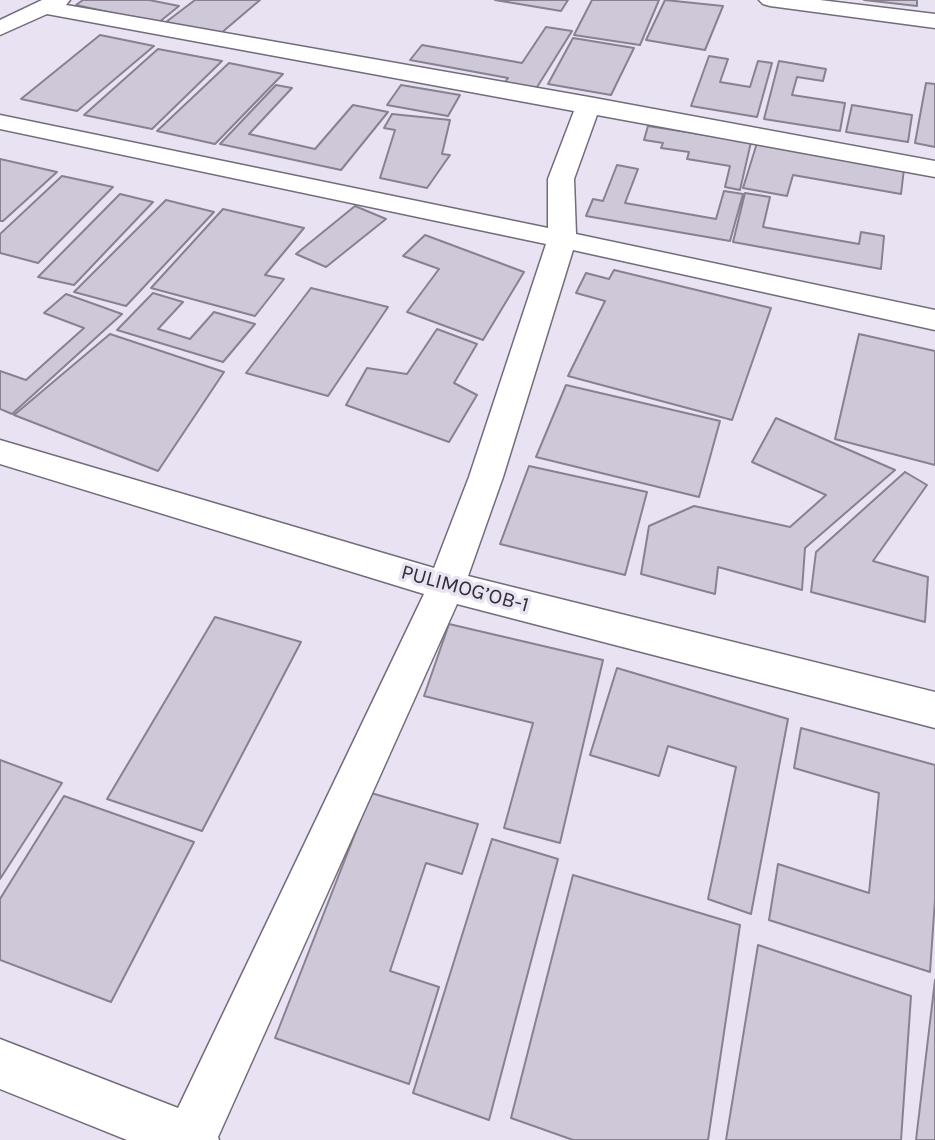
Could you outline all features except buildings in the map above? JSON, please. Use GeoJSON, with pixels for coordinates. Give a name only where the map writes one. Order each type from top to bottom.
{"type":"FeatureCollection","features":[{"type":"Feature","properties":{"kind":"street"},"geometry":{"type":"LineString","coordinates":[[770,0],[935,21]]}},
{"type":"Feature","properties":{"kind":"street"},"geometry":{"type":"LineString","coordinates":[[0,27],[51,4],[935,169]]}},
{"type":"Feature","properties":{"kind":"street"},"geometry":{"type":"LineString","coordinates":[[0,1064],[191,1140],[446,586],[486,477],[562,239],[561,179],[589,104]]}},
{"type":"Feature","properties":{"kind":"street"},"geometry":{"type":"LineString","coordinates":[[0,122],[935,320]]}},
{"type":"Feature","properties":{"kind":"street","name":"PULIMOG’OB-1"},"geometry":{"type":"LineString","coordinates":[[0,452],[446,586],[935,710]]}}]}
